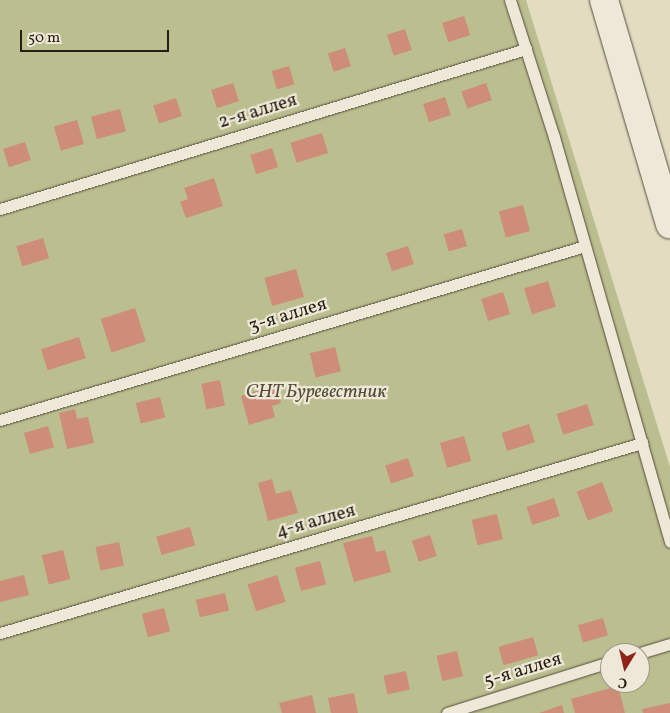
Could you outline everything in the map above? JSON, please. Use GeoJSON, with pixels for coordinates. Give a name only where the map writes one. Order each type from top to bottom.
{"type":"FeatureCollection","features":[{"type":"Feature","properties":{"kind":"main road"},"geometry":{"type":"LineString","coordinates":[[604,0],[670,224]]}},
{"type":"Feature","properties":{"kind":"lane"},"geometry":{"type":"LineString","coordinates":[[510,0],[585,246],[670,542]]}},
{"type":"Feature","properties":{"kind":"lane","name":"2-я аллея"},"geometry":{"type":"LineString","coordinates":[[0,209],[526,49]]}},
{"type":"Feature","properties":{"kind":"lane","name":"3-я аллея"},"geometry":{"type":"LineString","coordinates":[[0,420],[585,246]]}},
{"type":"Feature","properties":{"kind":"lane","name":"4-я аллея"},"geometry":{"type":"LineString","coordinates":[[0,633],[642,444]]}},
{"type":"Feature","properties":{"kind":"lane"},"geometry":{"type":"LineString","coordinates":[[650,650],[670,644]]}},
{"type":"Feature","properties":{"kind":"lane","name":"5-я аллея"},"geometry":{"type":"LineString","coordinates":[[447,713],[600,665]]}},
{"type":"Feature","properties":{"kind":"green space","name":"СНТ Буревестник"},"geometry":{"type":"Polygon","coordinates":[[[0,0],[526,0],[670,467],[670,713],[0,713],[0,0]]]}},
{"type":"Feature","properties":{"kind":"building"},"geometry":{"type":"Polygon","coordinates":[[[464,16],[470,35],[448,42],[442,23],[464,16]]]}},
{"type":"Feature","properties":{"kind":"building"},"geometry":{"type":"Polygon","coordinates":[[[405,29],[412,50],[394,56],[387,35],[405,29]]]}},
{"type":"Feature","properties":{"kind":"building"},"geometry":{"type":"Polygon","coordinates":[[[345,48],[351,66],[334,72],[328,54],[345,48]]]}},
{"type":"Feature","properties":{"kind":"building"},"geometry":{"type":"Polygon","coordinates":[[[289,66],[294,84],[277,89],[272,71],[289,66]]]}},
{"type":"Feature","properties":{"kind":"building"},"geometry":{"type":"Polygon","coordinates":[[[233,83],[239,101],[217,108],[211,90],[233,83]]]}},
{"type":"Feature","properties":{"kind":"building"},"geometry":{"type":"Polygon","coordinates":[[[486,83],[492,100],[467,108],[461,91],[486,83]]]}},
{"type":"Feature","properties":{"kind":"building"},"geometry":{"type":"Polygon","coordinates":[[[445,97],[451,115],[429,122],[423,104],[445,97]]]}},
{"type":"Feature","properties":{"kind":"building"},"geometry":{"type":"Polygon","coordinates":[[[176,98],[182,116],[159,123],[153,105],[176,98]]]}},
{"type":"Feature","properties":{"kind":"building"},"geometry":{"type":"Polygon","coordinates":[[[120,109],[126,131],[97,139],[91,117],[120,109]]]}},
{"type":"Feature","properties":{"kind":"building"},"geometry":{"type":"Polygon","coordinates":[[[77,120],[84,144],[61,151],[54,127],[77,120]]]}},
{"type":"Feature","properties":{"kind":"building"},"geometry":{"type":"Polygon","coordinates":[[[322,133],[328,153],[297,163],[290,143],[322,133]]]}},
{"type":"Feature","properties":{"kind":"building"},"geometry":{"type":"Polygon","coordinates":[[[25,142],[31,160],[9,167],[3,149],[25,142]]]}},
{"type":"Feature","properties":{"kind":"building"},"geometry":{"type":"Polygon","coordinates":[[[272,148],[278,167],[256,174],[250,155],[272,148]]]}},
{"type":"Feature","properties":{"kind":"building"},"geometry":{"type":"Polygon","coordinates":[[[214,178],[223,206],[186,218],[180,202],[188,199],[184,188],[214,178]]]}},
{"type":"Feature","properties":{"kind":"building"},"geometry":{"type":"Polygon","coordinates":[[[523,205],[530,231],[506,238],[499,211],[523,205]]]}},
{"type":"Feature","properties":{"kind":"building"},"geometry":{"type":"Polygon","coordinates":[[[462,229],[467,246],[449,252],[444,234],[462,229]]]}},
{"type":"Feature","properties":{"kind":"building"},"geometry":{"type":"Polygon","coordinates":[[[43,238],[49,258],[22,266],[16,246],[43,238]]]}},
{"type":"Feature","properties":{"kind":"building"},"geometry":{"type":"Polygon","coordinates":[[[408,246],[414,264],[392,271],[386,253],[408,246]]]}},
{"type":"Feature","properties":{"kind":"building"},"geometry":{"type":"Polygon","coordinates":[[[296,269],[304,297],[272,306],[264,278],[296,269]]]}},
{"type":"Feature","properties":{"kind":"building"},"geometry":{"type":"Polygon","coordinates":[[[548,281],[556,307],[532,314],[524,288],[548,281]]]}},
{"type":"Feature","properties":{"kind":"building"},"geometry":{"type":"Polygon","coordinates":[[[503,292],[510,314],[488,321],[481,299],[503,292]]]}},
{"type":"Feature","properties":{"kind":"building"},"geometry":{"type":"Polygon","coordinates":[[[135,308],[146,341],[112,352],[101,319],[135,308]]]}},
{"type":"Feature","properties":{"kind":"building"},"geometry":{"type":"Polygon","coordinates":[[[79,337],[86,358],[48,370],[41,349],[79,337]]]}},
{"type":"Feature","properties":{"kind":"building"},"geometry":{"type":"Polygon","coordinates":[[[335,347],[341,371],[316,378],[310,353],[335,347]]]}},
{"type":"Feature","properties":{"kind":"building"},"geometry":{"type":"Polygon","coordinates":[[[220,380],[225,406],[206,409],[201,384],[220,380]]]}},
{"type":"Feature","properties":{"kind":"building"},"geometry":{"type":"Polygon","coordinates":[[[276,385],[281,403],[272,406],[275,417],[249,425],[241,396],[276,385]]]}},
{"type":"Feature","properties":{"kind":"building"},"geometry":{"type":"Polygon","coordinates":[[[160,397],[165,417],[141,423],[136,403],[160,397]]]}},
{"type":"Feature","properties":{"kind":"building"},"geometry":{"type":"Polygon","coordinates":[[[587,404],[594,425],[563,435],[557,414],[587,404]]]}},
{"type":"Feature","properties":{"kind":"building"},"geometry":{"type":"Polygon","coordinates":[[[75,409],[77,419],[88,417],[94,443],[67,449],[59,413],[75,409]]]}},
{"type":"Feature","properties":{"kind":"building"},"geometry":{"type":"Polygon","coordinates":[[[529,424],[535,442],[507,451],[501,433],[529,424]]]}},
{"type":"Feature","properties":{"kind":"building"},"geometry":{"type":"Polygon","coordinates":[[[48,426],[54,447],[30,454],[24,433],[48,426]]]}},
{"type":"Feature","properties":{"kind":"building"},"geometry":{"type":"Polygon","coordinates":[[[464,436],[471,461],[447,468],[440,443],[464,436]]]}},
{"type":"Feature","properties":{"kind":"building"},"geometry":{"type":"Polygon","coordinates":[[[408,458],[414,476],[391,483],[385,465],[408,458]]]}},
{"type":"Feature","properties":{"kind":"building"},"geometry":{"type":"Polygon","coordinates":[[[272,479],[276,494],[291,490],[298,513],[268,521],[258,483],[272,479]]]}},
{"type":"Feature","properties":{"kind":"building"},"geometry":{"type":"Polygon","coordinates":[[[602,482],[613,511],[588,521],[577,492],[602,482]]]}},
{"type":"Feature","properties":{"kind":"building"},"geometry":{"type":"Polygon","coordinates":[[[554,498],[560,516],[532,525],[526,507],[554,498]]]}},
{"type":"Feature","properties":{"kind":"building"},"geometry":{"type":"Polygon","coordinates":[[[497,514],[503,539],[478,545],[472,520],[497,514]]]}},
{"type":"Feature","properties":{"kind":"building"},"geometry":{"type":"Polygon","coordinates":[[[190,527],[195,545],[162,555],[156,537],[190,527]]]}},
{"type":"Feature","properties":{"kind":"building"},"geometry":{"type":"Polygon","coordinates":[[[430,535],[437,556],[419,562],[412,541],[430,535]]]}},
{"type":"Feature","properties":{"kind":"building"},"geometry":{"type":"Polygon","coordinates":[[[372,536],[376,552],[385,550],[391,572],[354,582],[343,543],[372,536]]]}},
{"type":"Feature","properties":{"kind":"building"},"geometry":{"type":"Polygon","coordinates":[[[119,542],[124,565],[101,570],[96,547],[119,542]]]}},
{"type":"Feature","properties":{"kind":"building"},"geometry":{"type":"Polygon","coordinates":[[[63,550],[70,579],[49,584],[42,555],[63,550]]]}},
{"type":"Feature","properties":{"kind":"building"},"geometry":{"type":"Polygon","coordinates":[[[320,561],[326,584],[301,591],[295,568],[320,561]]]}},
{"type":"Feature","properties":{"kind":"building"},"geometry":{"type":"Polygon","coordinates":[[[24,575],[29,595],[0,602],[0,581],[24,575]]]}},
{"type":"Feature","properties":{"kind":"building"},"geometry":{"type":"Polygon","coordinates":[[[277,575],[286,602],[256,611],[248,585],[277,575]]]}},
{"type":"Feature","properties":{"kind":"building"},"geometry":{"type":"Polygon","coordinates":[[[225,593],[229,611],[200,617],[196,600],[225,593]]]}},
{"type":"Feature","properties":{"kind":"building"},"geometry":{"type":"Polygon","coordinates":[[[164,608],[170,631],[148,637],[142,614],[164,608]]]}},
{"type":"Feature","properties":{"kind":"building"},"geometry":{"type":"Polygon","coordinates":[[[603,618],[608,635],[583,642],[578,625],[603,618]]]}},
{"type":"Feature","properties":{"kind":"building"},"geometry":{"type":"Polygon","coordinates":[[[533,637],[538,655],[504,665],[498,647],[533,637]]]}},
{"type":"Feature","properties":{"kind":"building"},"geometry":{"type":"Polygon","coordinates":[[[457,651],[463,676],[442,681],[437,656],[457,651]]]}},
{"type":"Feature","properties":{"kind":"building"},"geometry":{"type":"Polygon","coordinates":[[[406,671],[410,690],[387,694],[384,676],[406,671]]]}},
{"type":"Feature","properties":{"kind":"building"},"geometry":{"type":"Polygon","coordinates":[[[600,691],[600,693],[620,693],[625,713],[575,713],[571,699],[600,691]]]}},
{"type":"Feature","properties":{"kind":"building"},"geometry":{"type":"Polygon","coordinates":[[[354,693],[358,713],[331,713],[328,698],[354,693]]]}},
{"type":"Feature","properties":{"kind":"building"},"geometry":{"type":"Polygon","coordinates":[[[312,695],[316,713],[282,713],[279,703],[312,695]]]}},
{"type":"Feature","properties":{"kind":"building"},"geometry":{"type":"Polygon","coordinates":[[[670,703],[670,713],[643,713],[642,709],[670,703]]]}},
{"type":"Feature","properties":{"kind":"building"},"geometry":{"type":"Polygon","coordinates":[[[562,705],[564,713],[539,713],[562,705]]]}}]}
